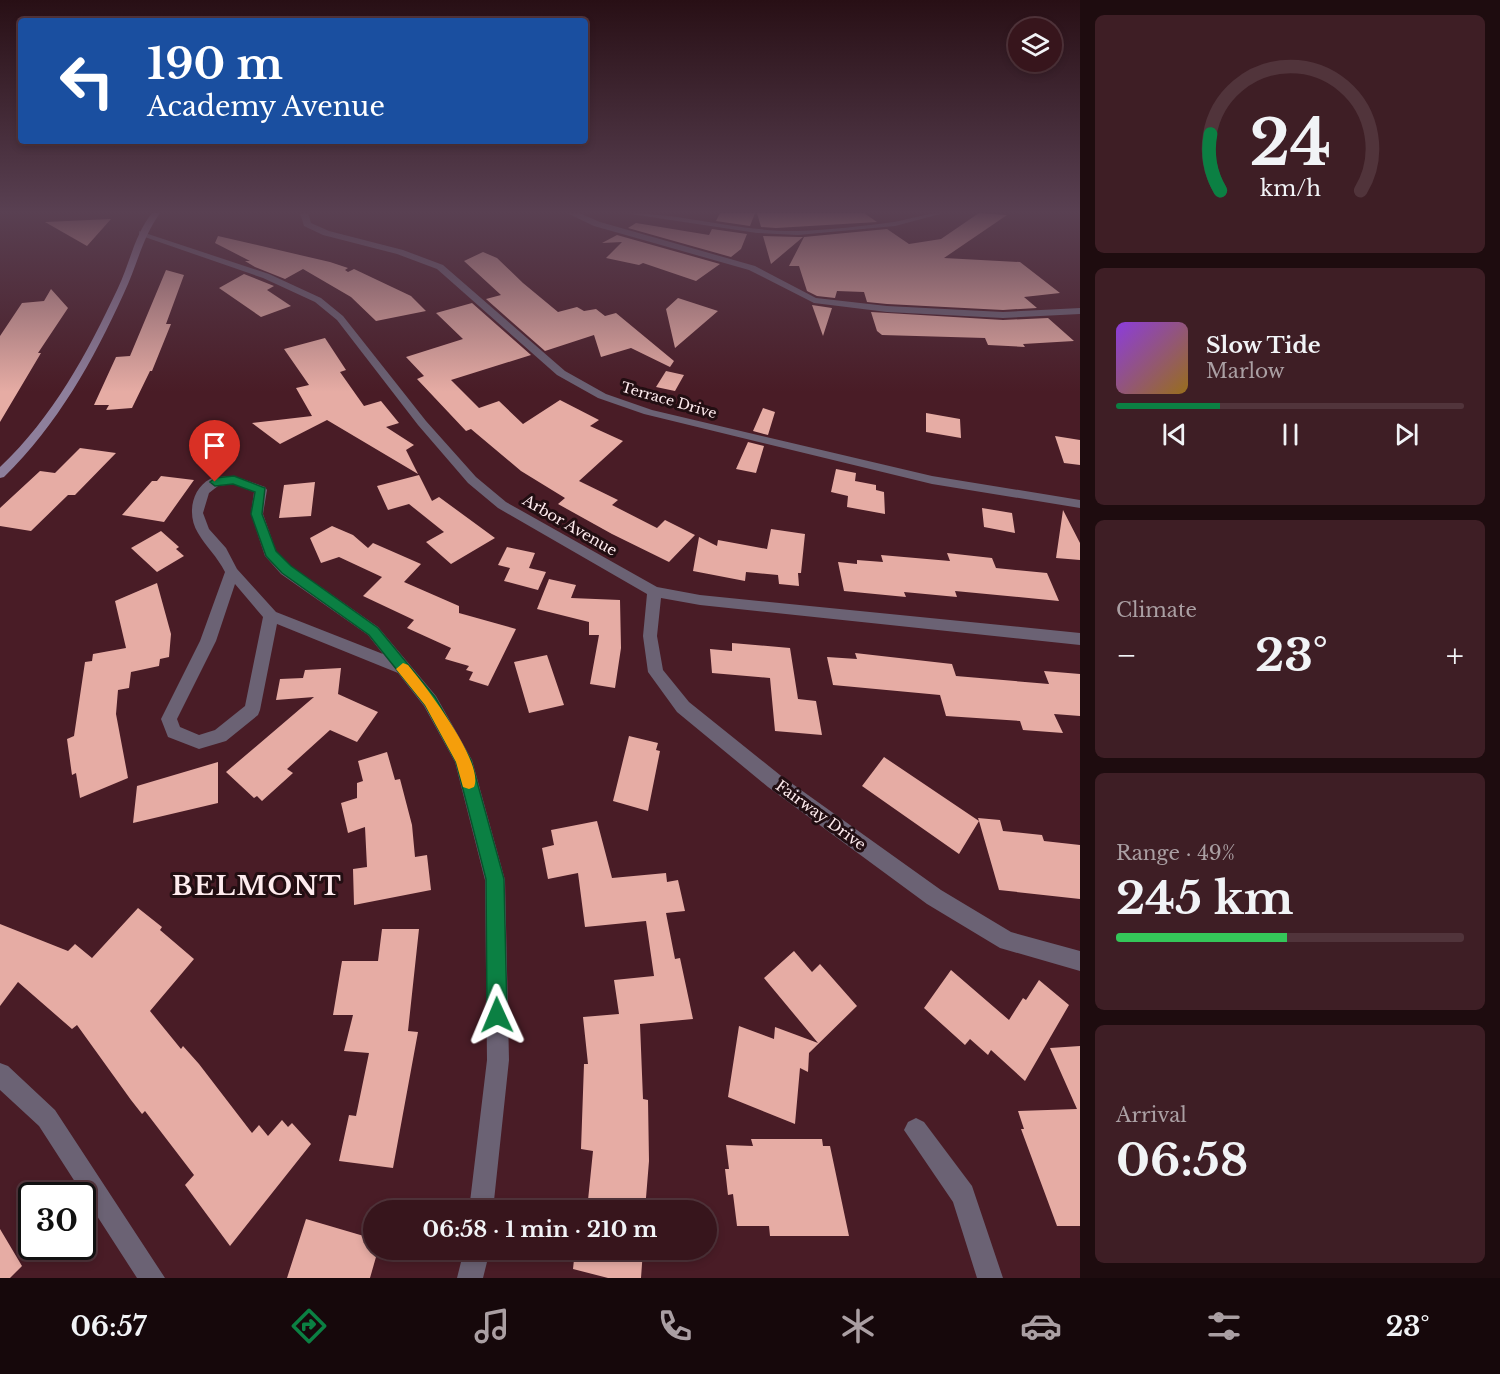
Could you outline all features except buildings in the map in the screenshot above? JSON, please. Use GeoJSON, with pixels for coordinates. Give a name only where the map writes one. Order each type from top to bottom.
{"type":"FeatureCollection","features":[{"type":"Feature","properties":{"kind":"main road"},"geometry":{"type":"LineString","coordinates":[[0,474],[44,430],[69,388],[128,273]]}},
{"type":"Feature","properties":{"kind":"street","name":"Arbor Avenue"},"geometry":{"type":"LineString","coordinates":[[256,273],[318,300],[340,318],[422,423],[472,480],[502,505],[654,592],[700,600],[1080,639]]}},
{"type":"Feature","properties":{"kind":"street","name":"Terrace Drive"},"geometry":{"type":"LineString","coordinates":[[446,273],[561,373],[602,396],[648,412],[876,467],[979,488],[1080,504]]}},
{"type":"Feature","properties":{"kind":"street"},"geometry":{"type":"LineString","coordinates":[[761,273],[814,300],[887,309],[1003,315],[1080,311]]}},
{"type":"Feature","properties":{"kind":"street"},"geometry":{"type":"LineString","coordinates":[[402,668],[271,616],[232,572],[221,551],[203,531],[197,513],[203,491],[215,482],[234,480],[261,490],[257,514],[270,553],[286,570],[373,631],[430,701],[463,760],[495,879],[498,1060],[482,1200]]}},
{"type":"Feature","properties":{"kind":"street"},"geometry":{"type":"LineString","coordinates":[[232,572],[208,641],[169,719],[174,732],[199,742],[220,736],[252,710],[271,616]]}},
{"type":"Feature","properties":{"kind":"street","name":"Fairway Drive"},"geometry":{"type":"LineString","coordinates":[[654,592],[650,636],[656,672],[683,707],[774,781],[934,897],[1007,941],[1080,962]]}},
{"type":"Feature","properties":{"kind":"street"},"geometry":{"type":"LineString","coordinates":[[0,1074],[47,1118],[152,1278]]}},
{"type":"Feature","properties":{"kind":"street"},"geometry":{"type":"LineString","coordinates":[[916,1130],[963,1195],[990,1278]]}},
{"type":"Feature","properties":{"kind":"street"},"geometry":{"type":"LineString","coordinates":[[470,1278],[474,1260]]}},
{"type":"Feature","properties":{"kind":"slow traffic"},"geometry":{"type":"LineString","coordinates":[[403,669],[430,701],[463,760],[469,782]]}},
{"type":"Feature","properties":{"kind":"district","name":"BELMONT"},"geometry":{"type":"Point","coordinates":[257,886]}},
{"type":"Feature","properties":{"kind":"route"},"geometry":{"type":"LineString","coordinates":[[215,482],[234,480],[261,490],[257,514],[270,553],[286,570],[373,631],[430,701],[463,760],[495,879],[497,1015]]}}]}
